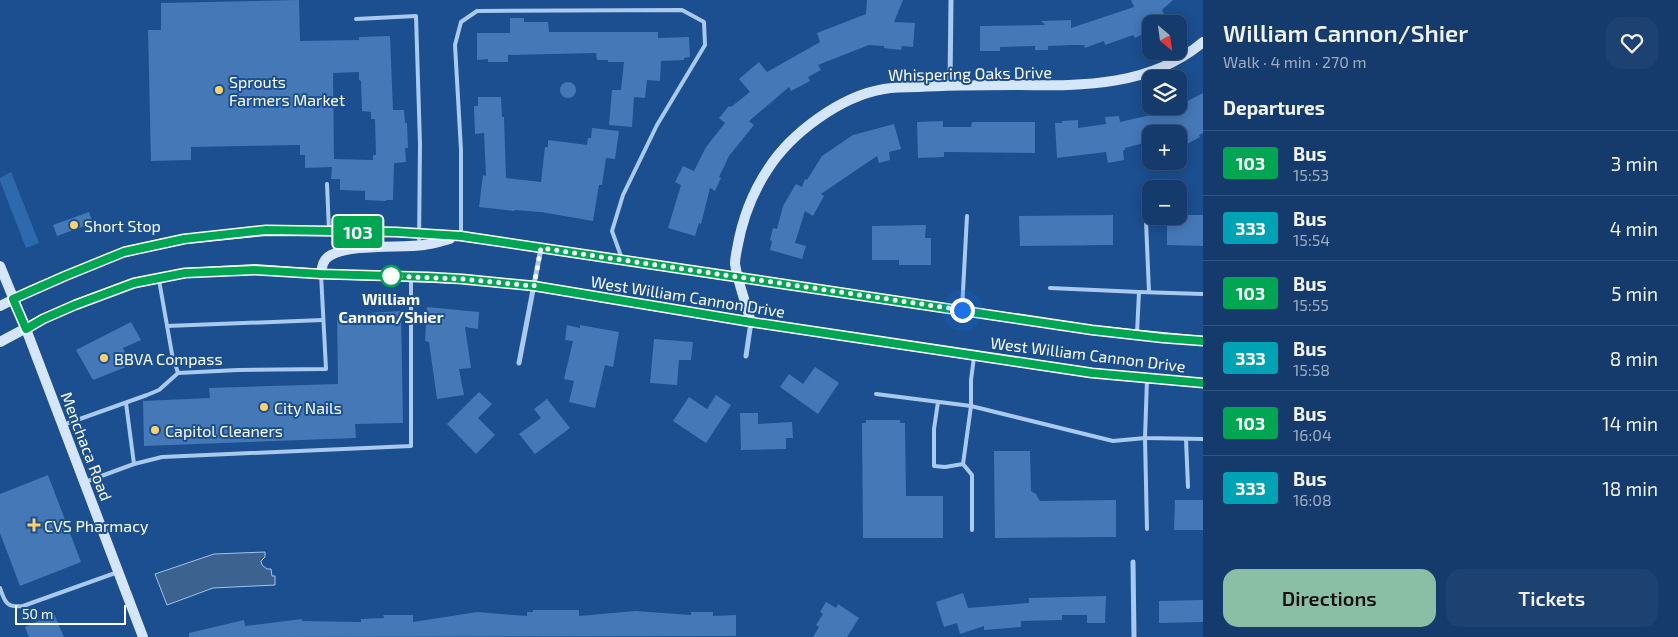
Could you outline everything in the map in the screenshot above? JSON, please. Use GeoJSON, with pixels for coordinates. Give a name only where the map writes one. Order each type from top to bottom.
{"type":"FeatureCollection","features":[{"type":"Feature","properties":{"kind":"main road","name":"Whispering Oaks Drive"},"geometry":{"type":"LineString","coordinates":[[751,322],[735,262],[738,239],[747,210],[761,180],[775,158],[827,112],[851,100],[883,89],[950,85],[1064,86],[1103,83],[1139,76],[1171,62],[1203,42]]}},
{"type":"Feature","properties":{"kind":"main road","name":"West William Cannon Drive"},"geometry":{"type":"LineString","coordinates":[[0,306],[65,276],[124,252],[184,239],[266,230],[419,233],[461,236],[622,259],[1092,330],[1203,341]]}},
{"type":"Feature","properties":{"kind":"main road"},"geometry":{"type":"LineString","coordinates":[[321,274],[324,261],[330,255],[339,252],[419,245],[461,236]]}},
{"type":"Feature","properties":{"kind":"main road","name":"Menchaca Road"},"geometry":{"type":"LineString","coordinates":[[0,266],[26,329],[143,637]]}},
{"type":"Feature","properties":{"kind":"main road","name":"West William Cannon Drive"},"geometry":{"type":"LineString","coordinates":[[0,342],[43,319],[134,283],[185,273],[255,270],[411,276],[534,286],[751,322],[1092,373],[1203,383]]}},
{"type":"Feature","properties":{"kind":"street"},"geometry":{"type":"LineString","coordinates":[[950,85],[951,0]]}},
{"type":"Feature","properties":{"kind":"street"},"geometry":{"type":"LineString","coordinates":[[519,363],[541,248]]}},
{"type":"Feature","properties":{"kind":"street"},"geometry":{"type":"LineString","coordinates":[[746,356],[751,322]]}},
{"type":"Feature","properties":{"kind":"street"},"geometry":{"type":"LineString","coordinates":[[1133,562],[1134,637]]}},
{"type":"Feature","properties":{"kind":"lane"},"geometry":{"type":"LineString","coordinates":[[461,236],[461,150],[455,44],[462,22],[478,11],[682,10],[704,22],[705,45],[657,125],[622,195],[612,231],[622,259]]}},
{"type":"Feature","properties":{"kind":"lane"},"geometry":{"type":"LineString","coordinates":[[356,18],[416,16],[420,144],[419,245]]}},
{"type":"Feature","properties":{"kind":"lane"},"geometry":{"type":"LineString","coordinates":[[327,184],[329,232]]}},
{"type":"Feature","properties":{"kind":"lane"},"geometry":{"type":"LineString","coordinates":[[962,310],[967,216]]}},
{"type":"Feature","properties":{"kind":"lane"},"geometry":{"type":"LineString","coordinates":[[1146,225],[1149,292]]}},
{"type":"Feature","properties":{"kind":"lane"},"geometry":{"type":"LineString","coordinates":[[63,425],[159,390],[178,373],[326,369],[321,274]]}},
{"type":"Feature","properties":{"kind":"lane"},"geometry":{"type":"LineString","coordinates":[[84,482],[134,464],[162,457],[411,446],[411,276]]}},
{"type":"Feature","properties":{"kind":"lane"},"geometry":{"type":"LineString","coordinates":[[158,278],[172,354],[178,373]]}},
{"type":"Feature","properties":{"kind":"lane"},"geometry":{"type":"LineString","coordinates":[[1050,288],[1203,294]]}},
{"type":"Feature","properties":{"kind":"lane"},"geometry":{"type":"LineString","coordinates":[[1136,335],[1140,292]]}},
{"type":"Feature","properties":{"kind":"lane"},"geometry":{"type":"LineString","coordinates":[[167,326],[323,320]]}},
{"type":"Feature","properties":{"kind":"lane"},"geometry":{"type":"LineString","coordinates":[[972,530],[972,476],[963,464],[971,406],[971,380],[974,355]]}},
{"type":"Feature","properties":{"kind":"lane"},"geometry":{"type":"LineString","coordinates":[[1147,379],[1145,438],[1147,529]]}},
{"type":"Feature","properties":{"kind":"lane"},"geometry":{"type":"LineString","coordinates":[[876,394],[971,406],[1113,441],[1145,438],[1203,439]]}},
{"type":"Feature","properties":{"kind":"lane"},"geometry":{"type":"LineString","coordinates":[[938,402],[934,429],[934,466],[946,467],[963,464]]}},
{"type":"Feature","properties":{"kind":"lane"},"geometry":{"type":"LineString","coordinates":[[126,403],[134,464]]}},
{"type":"Feature","properties":{"kind":"lane"},"geometry":{"type":"LineString","coordinates":[[1186,439],[1188,487]]}},
{"type":"Feature","properties":{"kind":"lane"},"geometry":{"type":"LineString","coordinates":[[0,588],[5,601],[9,605],[14,607],[23,606],[118,571]]}},
{"type":"Feature","properties":{"kind":"shaded area"},"geometry":{"type":"Polygon","coordinates":[[[11,172],[39,243],[26,248],[0,181],[0,178],[11,172]]]}},
{"type":"Feature","properties":{"kind":"shaded area"},"geometry":{"type":"Polygon","coordinates":[[[265,552],[265,557],[261,561],[262,565],[267,569],[271,569],[272,576],[275,576],[275,585],[213,588],[167,605],[155,574],[214,554],[265,552]]]}},
{"type":"Feature","properties":{"kind":"building","name":"Sprouts Farmers Market"},"geometry":{"type":"Polygon","coordinates":[[[299,0],[300,41],[359,40],[359,37],[390,36],[393,110],[404,110],[405,123],[407,123],[408,148],[405,148],[406,162],[394,163],[393,200],[365,200],[365,191],[340,190],[340,179],[331,179],[332,167],[305,168],[305,155],[300,155],[300,145],[191,147],[191,160],[151,161],[148,30],[161,30],[161,3],[299,0]],[[359,72],[333,73],[334,159],[373,160],[373,155],[376,155],[375,119],[371,119],[371,112],[362,111],[361,81],[359,80],[359,72]]]}},
{"type":"Feature","properties":{"kind":"building"},"geometry":{"type":"Polygon","coordinates":[[[867,0],[903,0],[894,22],[915,23],[913,47],[902,46],[901,50],[869,45],[818,65],[821,70],[808,77],[810,81],[791,91],[789,87],[749,121],[754,125],[729,156],[715,191],[710,188],[701,224],[699,223],[695,236],[668,228],[681,185],[675,182],[683,166],[694,171],[706,147],[725,123],[719,118],[729,106],[731,107],[750,92],[739,79],[759,62],[767,72],[820,42],[817,33],[866,14],[867,0]]]}},
{"type":"Feature","properties":{"kind":"building"},"geometry":{"type":"Polygon","coordinates":[[[1131,0],[1173,0],[1162,10],[1164,15],[1142,15],[1142,34],[1135,38],[1133,35],[1105,45],[1104,41],[1085,48],[1084,45],[1048,46],[1048,50],[1035,50],[1035,46],[1000,47],[1000,51],[980,51],[980,26],[1045,25],[1041,21],[1071,20],[1071,28],[1134,7],[1131,0]]]}},
{"type":"Feature","properties":{"kind":"building"},"geometry":{"type":"Polygon","coordinates":[[[510,18],[524,18],[524,22],[548,22],[549,32],[658,32],[658,38],[689,37],[690,57],[684,58],[684,60],[661,61],[660,81],[647,80],[645,98],[634,97],[632,127],[609,125],[612,90],[621,90],[624,62],[597,60],[596,53],[508,55],[508,62],[488,62],[488,59],[477,60],[477,33],[510,33],[510,18]]]}},
{"type":"Feature","properties":{"kind":"building"},"geometry":{"type":"Polygon","coordinates":[[[565,82],[571,82],[576,87],[574,96],[565,98],[560,93],[560,87],[565,82]]]}},
{"type":"Feature","properties":{"kind":"building"},"geometry":{"type":"Polygon","coordinates":[[[1203,93],[1203,133],[1199,135],[1200,137],[1187,144],[1187,125],[1142,125],[1142,143],[1125,148],[1123,150],[1124,160],[1108,163],[1106,152],[1057,158],[1055,123],[1078,120],[1078,128],[1106,124],[1105,117],[1119,116],[1120,122],[1151,115],[1187,115],[1187,101],[1203,93]]]}},
{"type":"Feature","properties":{"kind":"building"},"geometry":{"type":"Polygon","coordinates":[[[478,97],[501,97],[502,117],[504,117],[506,178],[541,182],[545,147],[548,147],[548,140],[587,145],[588,138],[591,138],[592,128],[619,131],[615,159],[606,158],[602,185],[599,185],[593,221],[541,212],[479,207],[483,175],[486,176],[484,133],[475,134],[474,106],[478,106],[478,97]]]}},
{"type":"Feature","properties":{"kind":"building"},"geometry":{"type":"Polygon","coordinates":[[[943,121],[943,127],[971,127],[972,122],[1035,122],[1035,153],[944,152],[944,157],[918,158],[917,122],[943,121]]]}},
{"type":"Feature","properties":{"kind":"building"},"geometry":{"type":"Polygon","coordinates":[[[894,124],[901,149],[889,152],[890,160],[879,163],[877,156],[821,194],[824,196],[813,216],[805,211],[795,243],[806,246],[802,259],[770,250],[773,228],[777,229],[783,206],[796,184],[802,187],[805,179],[807,180],[822,156],[853,135],[894,124]]]}},
{"type":"Feature","properties":{"kind":"building"},"geometry":{"type":"Polygon","coordinates":[[[89,212],[93,223],[57,236],[53,225],[89,212]]]}},
{"type":"Feature","properties":{"kind":"building"},"geometry":{"type":"Polygon","coordinates":[[[1113,215],[1113,245],[1020,246],[1019,216],[1113,215]]]}},
{"type":"Feature","properties":{"kind":"building"},"geometry":{"type":"Polygon","coordinates":[[[1187,215],[1203,215],[1203,246],[1167,245],[1167,225],[1187,225],[1187,215]]]}},
{"type":"Feature","properties":{"kind":"building"},"geometry":{"type":"Polygon","coordinates":[[[926,225],[925,238],[931,238],[931,265],[899,265],[899,260],[872,260],[872,226],[926,225]]]}},
{"type":"Feature","properties":{"kind":"building"},"geometry":{"type":"Polygon","coordinates":[[[427,307],[479,312],[478,329],[465,327],[471,368],[459,369],[464,395],[437,399],[429,342],[425,341],[427,307]]]}},
{"type":"Feature","properties":{"kind":"building"},"geometry":{"type":"Polygon","coordinates":[[[401,311],[403,423],[355,424],[356,438],[144,446],[143,401],[210,398],[209,388],[338,384],[337,315],[401,311]]]}},
{"type":"Feature","properties":{"kind":"building","name":"BBVA Compass"},"geometry":{"type":"Polygon","coordinates":[[[131,322],[141,340],[123,348],[131,365],[93,380],[76,350],[131,322]]]}},
{"type":"Feature","properties":{"kind":"building"},"geometry":{"type":"Polygon","coordinates":[[[567,325],[580,328],[580,325],[619,332],[613,367],[605,365],[595,408],[569,402],[574,381],[564,379],[573,341],[565,340],[567,325]]]}},
{"type":"Feature","properties":{"kind":"building"},"geometry":{"type":"Polygon","coordinates":[[[654,339],[693,342],[691,360],[679,360],[677,385],[650,383],[654,339]]]}},
{"type":"Feature","properties":{"kind":"building"},"geometry":{"type":"Polygon","coordinates":[[[815,367],[839,383],[818,414],[780,387],[789,374],[803,384],[815,367]]]}},
{"type":"Feature","properties":{"kind":"building"},"geometry":{"type":"Polygon","coordinates":[[[479,392],[492,404],[478,418],[495,435],[476,454],[447,424],[479,392]]]}},
{"type":"Feature","properties":{"kind":"building"},"geometry":{"type":"Polygon","coordinates":[[[716,395],[731,405],[706,443],[673,421],[689,397],[707,409],[716,395]]]}},
{"type":"Feature","properties":{"kind":"building"},"geometry":{"type":"Polygon","coordinates":[[[547,399],[570,428],[535,454],[519,434],[541,418],[534,409],[547,399]]]}},
{"type":"Feature","properties":{"kind":"building"},"geometry":{"type":"Polygon","coordinates":[[[740,413],[758,413],[758,424],[792,422],[793,438],[786,438],[786,449],[741,450],[740,413]]]}},
{"type":"Feature","properties":{"kind":"building"},"geometry":{"type":"Polygon","coordinates":[[[866,420],[900,420],[900,423],[905,423],[906,496],[943,496],[943,538],[863,538],[862,423],[866,423],[866,420]]]}},
{"type":"Feature","properties":{"kind":"building"},"geometry":{"type":"Polygon","coordinates":[[[994,451],[1030,451],[1031,491],[1036,494],[1040,501],[1116,500],[1116,537],[995,538],[994,451]]]}},
{"type":"Feature","properties":{"kind":"building","name":"CVS Pharmacy"},"geometry":{"type":"Polygon","coordinates":[[[48,475],[81,562],[20,586],[0,533],[0,494],[48,475]]]}},
{"type":"Feature","properties":{"kind":"building"},"geometry":{"type":"Polygon","coordinates":[[[1175,500],[1203,500],[1203,530],[1174,530],[1175,500]]]}},
{"type":"Feature","properties":{"kind":"building"},"geometry":{"type":"Polygon","coordinates":[[[963,593],[968,608],[1029,603],[1029,598],[1106,596],[1105,623],[1087,623],[1087,615],[1062,615],[1062,620],[1021,621],[1021,627],[984,630],[984,626],[960,634],[957,623],[944,627],[936,602],[963,593]]]}},
{"type":"Feature","properties":{"kind":"building"},"geometry":{"type":"Polygon","coordinates":[[[1203,600],[1203,622],[1159,623],[1159,601],[1203,600]]]}},
{"type":"Feature","properties":{"kind":"building"},"geometry":{"type":"Polygon","coordinates":[[[826,602],[836,608],[838,604],[859,618],[847,637],[813,637],[819,627],[816,625],[823,614],[820,612],[826,602]]]}},
{"type":"Feature","properties":{"kind":"building"},"geometry":{"type":"Polygon","coordinates":[[[533,610],[579,610],[579,616],[635,611],[691,615],[691,612],[713,612],[713,616],[736,615],[736,636],[189,637],[189,633],[244,620],[245,626],[302,619],[302,621],[361,622],[361,619],[384,618],[383,615],[413,615],[413,622],[477,612],[527,616],[527,612],[533,612],[533,610]]]}},
{"type":"Feature","properties":{"kind":"building"},"geometry":{"type":"Polygon","coordinates":[[[54,614],[64,637],[29,637],[25,627],[54,614]]]}},
{"type":"Feature","properties":{"kind":"bus line","name":"103"},"geometry":{"type":"LineString","coordinates":[[1203,341],[1092,330],[461,236],[396,232],[266,230],[184,239],[124,252],[13,299],[26,329],[43,319],[75,305],[134,283],[185,273],[255,270],[462,279],[534,286],[751,322],[1092,373],[1203,383]]}},
{"type":"Feature","properties":{"kind":"place","name":"Sprouts Farmers Market"},"geometry":{"type":"Point","coordinates":[219,90]}},
{"type":"Feature","properties":{"kind":"place","name":"Short Stop"},"geometry":{"type":"Point","coordinates":[74,225]}},
{"type":"Feature","properties":{"kind":"place","name":"William Cannon/Shier"},"geometry":{"type":"Point","coordinates":[391,276]}},
{"type":"Feature","properties":{"kind":"place","name":"BBVA Compass"},"geometry":{"type":"Point","coordinates":[104,358]}},
{"type":"Feature","properties":{"kind":"place","name":"City Nails"},"geometry":{"type":"Point","coordinates":[264,407]}},
{"type":"Feature","properties":{"kind":"place","name":"Capitol Cleaners"},"geometry":{"type":"Point","coordinates":[155,430]}},
{"type":"Feature","properties":{"kind":"place","name":"CVS Pharmacy"},"geometry":{"type":"Point","coordinates":[34,525]}},
{"type":"Feature","properties":{"kind":"route"},"geometry":{"type":"LineString","coordinates":[[391,276],[462,279],[534,286],[541,248],[962,310]]}}]}
